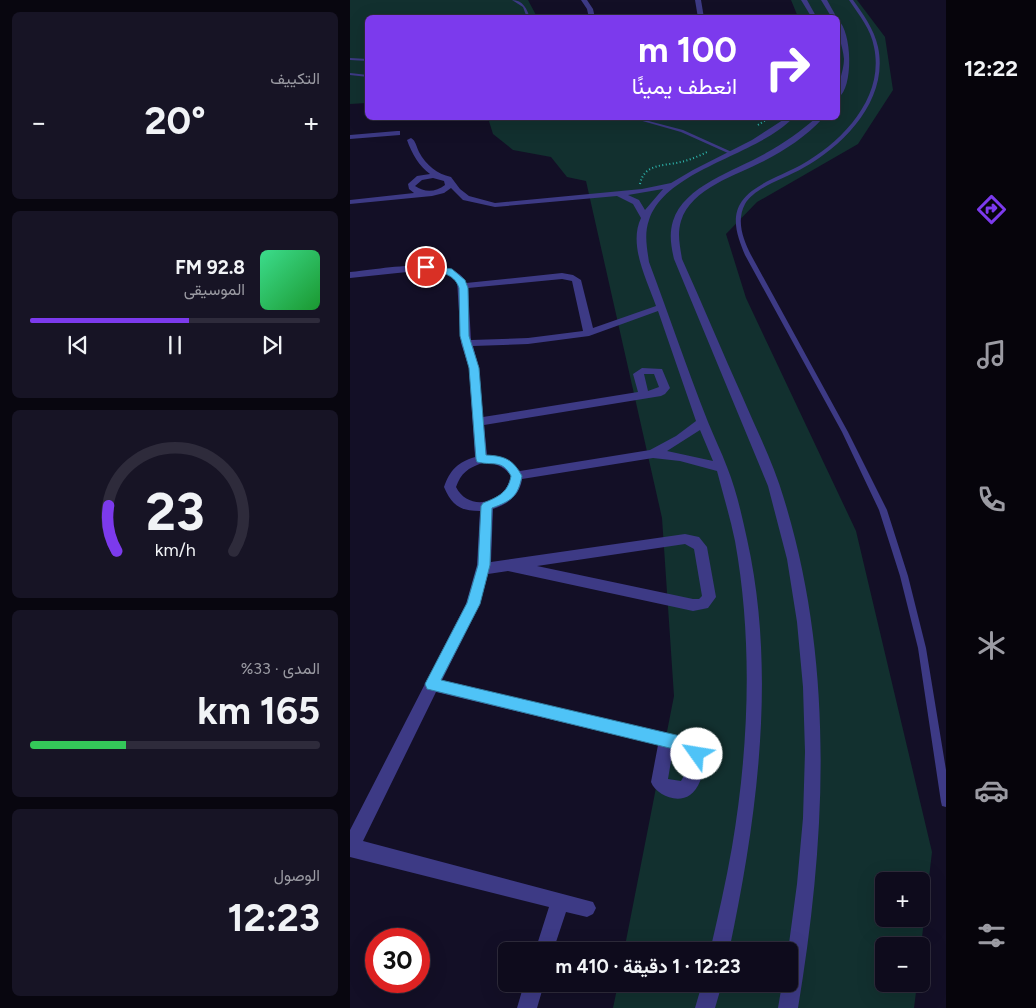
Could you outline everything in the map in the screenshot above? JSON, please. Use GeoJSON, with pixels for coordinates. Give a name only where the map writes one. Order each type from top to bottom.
{"type":"FeatureCollection","features":[{"type":"Feature","properties":{"kind":"street"},"geometry":{"type":"LineString","coordinates":[[584,0],[591,15]]}},
{"type":"Feature","properties":{"kind":"street"},"geometry":{"type":"LineString","coordinates":[[698,0],[700,15]]}},
{"type":"Feature","properties":{"kind":"street"},"geometry":{"type":"LineString","coordinates":[[804,0],[813,15]]}},
{"type":"Feature","properties":{"kind":"street"},"geometry":{"type":"LineString","coordinates":[[824,0],[833,15]]}},
{"type":"Feature","properties":{"kind":"street"},"geometry":{"type":"LineString","coordinates":[[840,28],[844,40],[846,64],[845,81],[840,92]]}},
{"type":"Feature","properties":{"kind":"street"},"geometry":{"type":"LineString","coordinates":[[722,942],[741,847],[752,753],[754,672],[750,602],[741,540],[722,468],[702,422],[661,307],[641,250],[640,238],[645,217],[656,200],[671,185],[695,170],[767,134],[787,120]]}},
{"type":"Feature","properties":{"kind":"street"},"geometry":{"type":"LineString","coordinates":[[788,1008],[807,871],[812,774],[811,690],[804,618],[793,554],[778,499],[760,450],[678,259],[673,232],[683,208],[698,192],[719,179],[780,148],[817,120]]}},
{"type":"Feature","properties":{"kind":"street"},"geometry":{"type":"LineString","coordinates":[[350,137],[397,133],[410,134],[414,150],[426,167],[450,181],[462,196]]}},
{"type":"Feature","properties":{"kind":"street"},"geometry":{"type":"LineString","coordinates":[[379,198],[411,186],[420,178],[426,167]]}},
{"type":"Feature","properties":{"kind":"street"},"geometry":{"type":"LineString","coordinates":[[420,178],[440,176]]}},
{"type":"Feature","properties":{"kind":"street"},"geometry":{"type":"LineString","coordinates":[[350,202],[430,193],[447,188],[450,181]]}},
{"type":"Feature","properties":{"kind":"street"},"geometry":{"type":"LineString","coordinates":[[411,186],[418,192],[462,196],[479,202],[503,204],[618,194],[671,185]]}},
{"type":"Feature","properties":{"kind":"street"},"geometry":{"type":"LineString","coordinates":[[618,194],[636,202],[645,217]]}},
{"type":"Feature","properties":{"kind":"street"},"geometry":{"type":"LineString","coordinates":[[350,275],[434,268],[454,274],[461,280],[463,286],[466,343],[474,368],[481,459]]}},
{"type":"Feature","properties":{"kind":"street"},"geometry":{"type":"LineString","coordinates":[[463,286],[570,276],[577,283],[589,333]]}},
{"type":"Feature","properties":{"kind":"street"},"geometry":{"type":"LineString","coordinates":[[466,343],[509,343],[554,339],[589,333],[661,307]]}},
{"type":"Feature","properties":{"kind":"street"},"geometry":{"type":"LineString","coordinates":[[478,422],[644,395]]}},
{"type":"Feature","properties":{"kind":"street"},"geometry":{"type":"LineString","coordinates":[[653,454],[680,439],[702,422]]}},
{"type":"Feature","properties":{"kind":"street"},"geometry":{"type":"LineString","coordinates":[[517,476],[653,454],[680,457],[722,468]]}},
{"type":"Feature","properties":{"kind":"street"},"geometry":{"type":"LineString","coordinates":[[481,459],[498,459],[511,466],[517,476],[514,489],[503,500],[487,506],[469,506],[456,499],[450,487],[454,475],[465,465],[481,459]]}},
{"type":"Feature","properties":{"kind":"street"},"geometry":{"type":"LineString","coordinates":[[487,506],[483,569],[473,604],[350,848],[587,908]]}},
{"type":"Feature","properties":{"kind":"street"},"geometry":{"type":"LineString","coordinates":[[483,569],[506,565],[685,539],[694,541],[700,547],[707,576],[709,597],[703,604],[693,605],[506,565]]}},
{"type":"Feature","properties":{"kind":"street"},"geometry":{"type":"LineString","coordinates":[[432,684],[667,740]]}},
{"type":"Feature","properties":{"kind":"street"},"geometry":{"type":"LineString","coordinates":[[547,942],[560,901]]}},
{"type":"Feature","properties":{"kind":"street"},"geometry":{"type":"LineString","coordinates":[[527,1008],[532,992]]}},
{"type":"Feature","properties":{"kind":"street"},"geometry":{"type":"LineString","coordinates":[[705,1008],[710,992]]}},
{"type":"Feature","properties":{"kind":"lane"},"geometry":{"type":"LineString","coordinates":[[514,0],[524,6],[528,15]]}},
{"type":"Feature","properties":{"kind":"lane"},"geometry":{"type":"LineString","coordinates":[[851,0],[868,25],[875,46],[877,79],[870,102],[854,125],[824,152],[750,195],[738,214],[737,225],[748,255],[845,432],[883,510],[904,576],[922,648],[946,802]]}},
{"type":"Feature","properties":{"kind":"lane"},"geometry":{"type":"LineString","coordinates":[[350,59],[365,60]]}},
{"type":"Feature","properties":{"kind":"lane"},"geometry":{"type":"LineString","coordinates":[[350,74],[365,76]]}},
{"type":"Feature","properties":{"kind":"lane"},"geometry":{"type":"LineString","coordinates":[[650,120],[682,131],[732,153]]}},
{"type":"Feature","properties":{"kind":"path"},"geometry":{"type":"LineString","coordinates":[[755,127],[766,120]]}},
{"type":"Feature","properties":{"kind":"path"},"geometry":{"type":"LineString","coordinates":[[642,191],[640,180],[648,170],[692,158],[718,147]]}},
{"type":"Feature","properties":{"kind":"green space"},"geometry":{"type":"Polygon","coordinates":[[[350,0],[528,0],[536,15],[365,15],[365,103],[350,104],[350,0]]]}},
{"type":"Feature","properties":{"kind":"green space"},"geometry":{"type":"Polygon","coordinates":[[[791,0],[857,0],[885,37],[893,90],[858,144],[757,202],[726,234],[746,298],[856,531],[932,852],[930,872],[875,872],[875,927],[923,927],[922,937],[875,937],[875,992],[916,992],[914,1008],[613,1008],[616,992],[798,992],[798,942],[626,942],[674,696],[662,518],[586,181],[567,177],[551,157],[513,150],[493,134],[489,120],[840,120],[840,15],[797,15],[791,0]]]}},
{"type":"Feature","properties":{"kind":"route"},"geometry":{"type":"LineString","coordinates":[[426,267],[449,271],[461,280],[466,343],[474,368],[481,459],[498,459],[511,466],[517,476],[514,489],[503,500],[487,506],[484,565],[473,604],[432,684],[689,745],[694,748],[697,754]]}}]}
